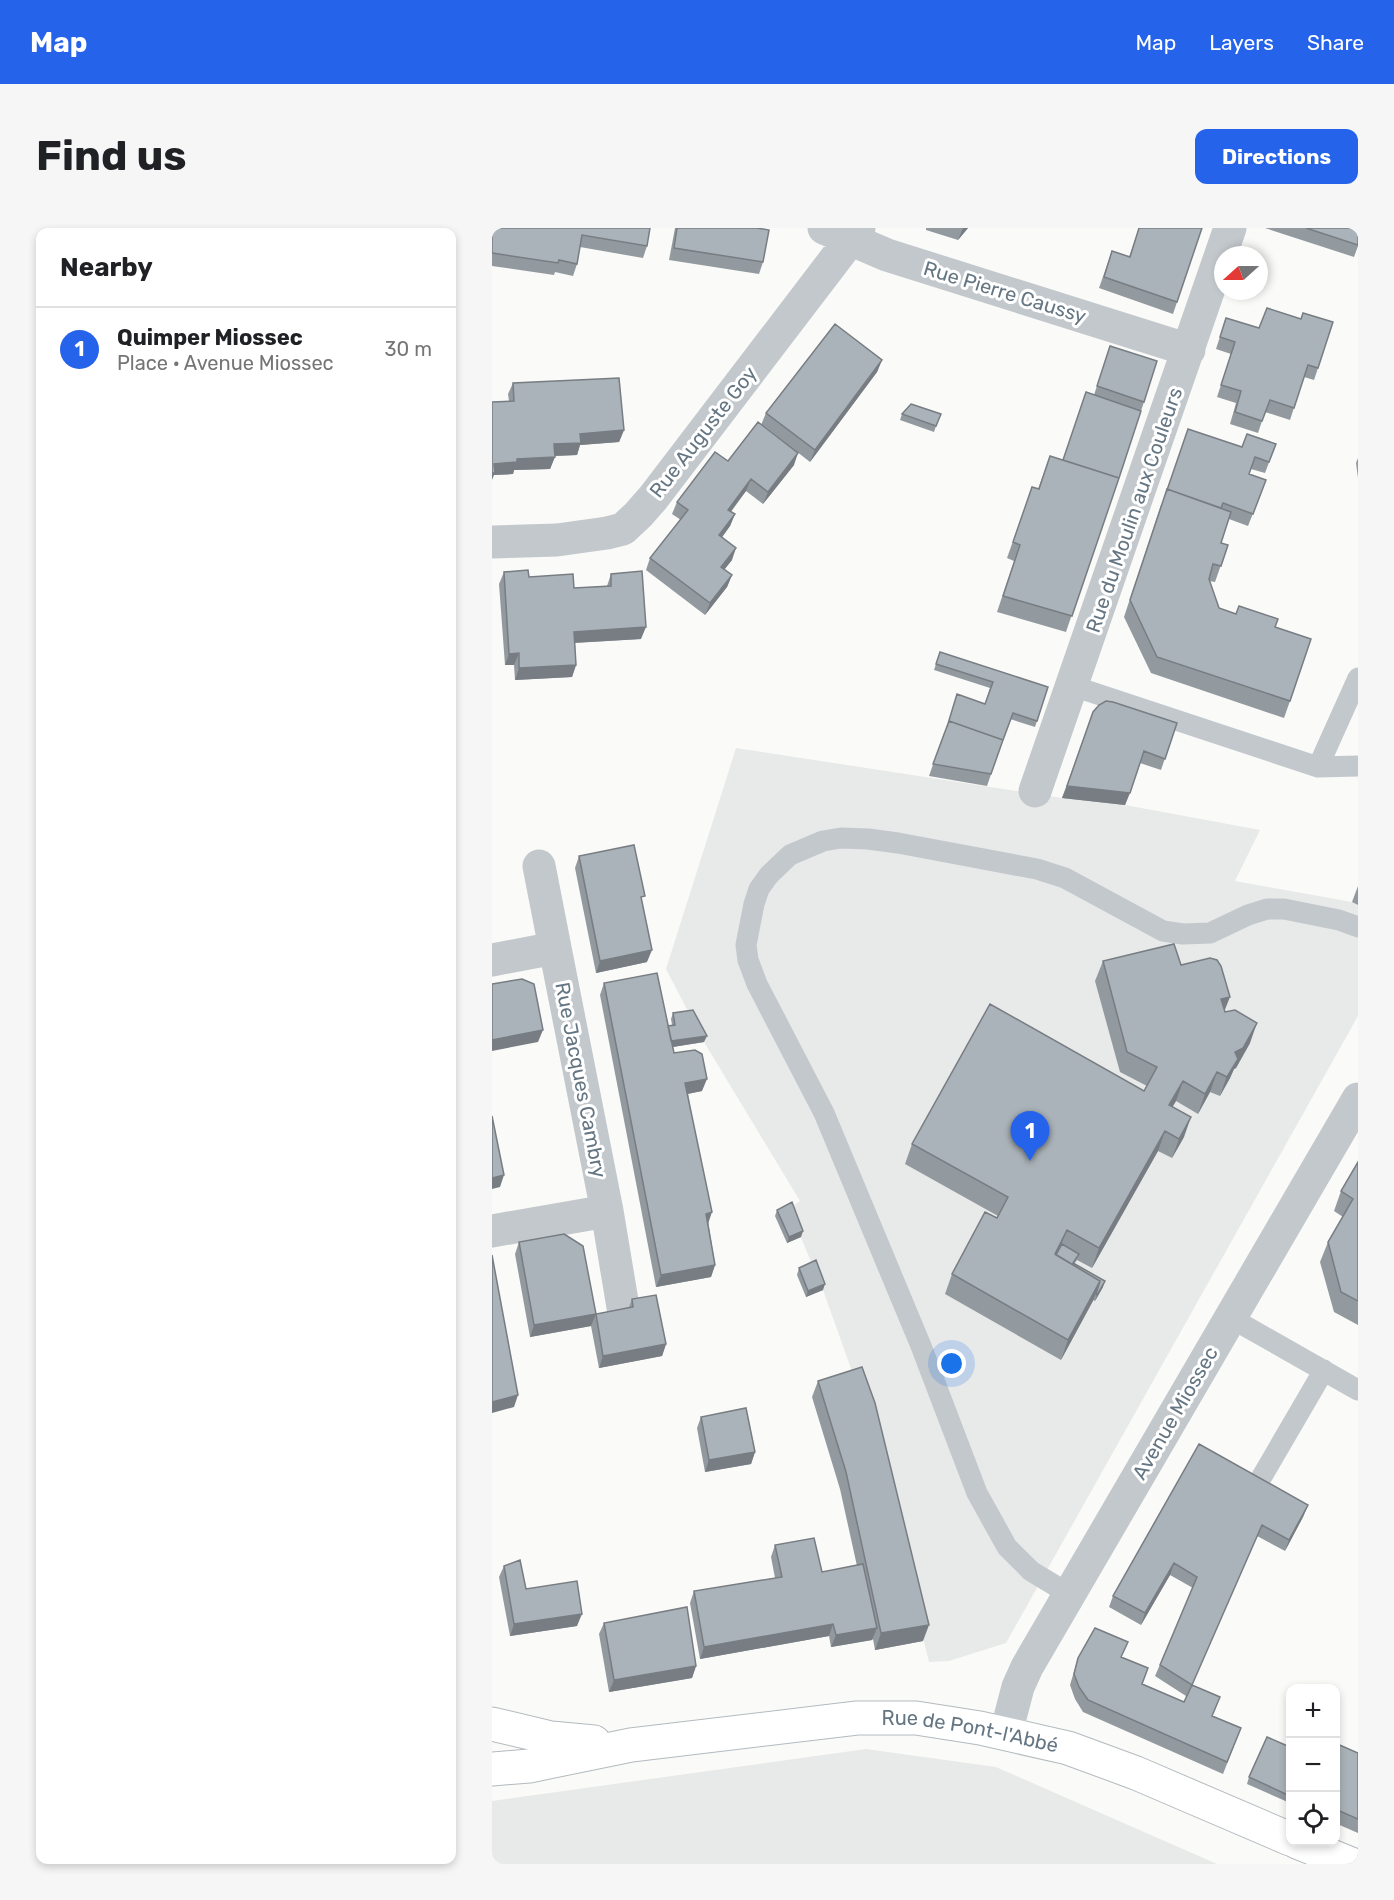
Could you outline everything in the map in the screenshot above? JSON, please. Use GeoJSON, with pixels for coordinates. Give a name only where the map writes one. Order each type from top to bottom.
{"type":"FeatureCollection","features":[{"type":"Feature","properties":{"kind":"main road","name":"Rue de Pont-l'Abbé"},"geometry":{"type":"LineString","coordinates":[[492,1769],[529,1766],[631,1745],[856,1718],[885,1717],[937,1721],[1006,1733],[1068,1748],[1286,1837]]}},
{"type":"Feature","properties":{"kind":"main road","name":"Rue de Pont-l'Abbé"},"geometry":{"type":"LineString","coordinates":[[492,1724],[551,1738],[631,1745]]}},
{"type":"Feature","properties":{"kind":"main road"},"geometry":{"type":"LineString","coordinates":[[1307,1846],[1351,1864]]}},
{"type":"Feature","properties":{"kind":"street","name":"Rue du Moulin aux Couleurs"},"geometry":{"type":"LineString","coordinates":[[1035,791],[1230,228]]}},
{"type":"Feature","properties":{"kind":"street","name":"Rue Pierre Caussy"},"geometry":{"type":"LineString","coordinates":[[844,232],[887,255],[1189,350]]}},
{"type":"Feature","properties":{"kind":"street","name":"Rue Auguste Goy"},"geometry":{"type":"LineString","coordinates":[[492,542],[557,540],[623,529],[652,498],[844,232]]}},
{"type":"Feature","properties":{"kind":"street","name":"Rue Jacques Cambry"},"geometry":{"type":"LineString","coordinates":[[539,866],[607,1211],[622,1306]]}},
{"type":"Feature","properties":{"kind":"street"},"geometry":{"type":"LineString","coordinates":[[492,960],[555,948]]}},
{"type":"Feature","properties":{"kind":"street","name":"Avenue Miossec"},"geometry":{"type":"LineString","coordinates":[[1006,1733],[1018,1687],[1027,1667],[1358,1099]]}},
{"type":"Feature","properties":{"kind":"street"},"geometry":{"type":"LineString","coordinates":[[492,1231],[607,1211]]}},
{"type":"Feature","properties":{"kind":"lane"},"geometry":{"type":"LineString","coordinates":[[1318,766],[1358,678]]}},
{"type":"Feature","properties":{"kind":"lane"},"geometry":{"type":"LineString","coordinates":[[1073,686],[1318,766],[1358,766]]}},
{"type":"Feature","properties":{"kind":"lane"},"geometry":{"type":"LineString","coordinates":[[1069,1594],[1031,1570],[1012,1554],[977,1493],[921,1346],[824,1113],[757,984],[748,960],[746,945],[759,889],[769,875],[790,855],[823,841],[841,838],[868,839],[1037,869],[1065,878],[1163,931],[1182,934],[1210,933],[1248,915],[1267,909],[1284,909],[1339,920],[1358,927]]}},
{"type":"Feature","properties":{"kind":"lane"},"geometry":{"type":"LineString","coordinates":[[1231,1318],[1358,1390]]}},
{"type":"Feature","properties":{"kind":"lane"},"geometry":{"type":"LineString","coordinates":[[1257,1485],[1324,1371]]}},
{"type":"Feature","properties":{"kind":"shaded area"},"geometry":{"type":"Polygon","coordinates":[[[736,748],[1062,798],[1125,805],[1260,830],[1235,881],[1358,905],[1358,1016],[1006,1643],[949,1661],[929,1662],[869,1419],[823,1290],[789,1209],[800,1201],[704,1042],[666,969],[736,748]]]}},
{"type":"Feature","properties":{"kind":"shaded area"},"geometry":{"type":"Polygon","coordinates":[[[866,1749],[996,1767],[1217,1864],[492,1864],[492,1801],[866,1749]]]}},
{"type":"Feature","properties":{"kind":"building"},"geometry":{"type":"Polygon","coordinates":[[[492,228],[650,228],[647,246],[582,235],[577,264],[492,253],[492,228]]]}},
{"type":"Feature","properties":{"kind":"building"},"geometry":{"type":"Polygon","coordinates":[[[677,228],[769,230],[763,262],[674,248],[677,228]]]}},
{"type":"Feature","properties":{"kind":"building"},"geometry":{"type":"Polygon","coordinates":[[[1139,228],[1202,228],[1177,302],[1104,277],[1112,251],[1130,257],[1139,228]]]}},
{"type":"Feature","properties":{"kind":"building"},"geometry":{"type":"Polygon","coordinates":[[[1306,228],[1358,228],[1358,245],[1306,228]]]}},
{"type":"Feature","properties":{"kind":"building"},"geometry":{"type":"Polygon","coordinates":[[[1267,308],[1301,319],[1303,313],[1333,322],[1318,368],[1308,365],[1294,408],[1270,400],[1262,421],[1235,412],[1241,391],[1221,385],[1235,342],[1220,337],[1226,318],[1259,328],[1267,308]]]}},
{"type":"Feature","properties":{"kind":"building"},"geometry":{"type":"Polygon","coordinates":[[[835,324],[882,360],[815,450],[766,413],[835,324]]]}},
{"type":"Feature","properties":{"kind":"building"},"geometry":{"type":"Polygon","coordinates":[[[1110,346],[1157,361],[1144,402],[1097,386],[1110,346]]]}},
{"type":"Feature","properties":{"kind":"building"},"geometry":{"type":"Polygon","coordinates":[[[619,378],[624,430],[580,434],[581,443],[554,444],[555,457],[517,459],[517,462],[494,464],[495,473],[492,473],[492,402],[514,401],[513,383],[619,378]]]}},
{"type":"Feature","properties":{"kind":"building"},"geometry":{"type":"Polygon","coordinates":[[[1086,392],[1141,411],[1119,478],[1063,460],[1086,392]]]}},
{"type":"Feature","properties":{"kind":"building"},"geometry":{"type":"Polygon","coordinates":[[[911,404],[941,414],[936,426],[902,414],[911,404]]]}},
{"type":"Feature","properties":{"kind":"building"},"geometry":{"type":"Polygon","coordinates":[[[758,422],[798,453],[768,492],[751,479],[728,510],[735,514],[719,535],[736,548],[721,567],[732,575],[710,603],[650,558],[688,510],[677,502],[715,452],[728,461],[758,422]]]}},
{"type":"Feature","properties":{"kind":"building"},"geometry":{"type":"Polygon","coordinates":[[[1188,429],[1242,447],[1247,434],[1276,444],[1269,462],[1255,457],[1249,474],[1266,480],[1253,514],[1223,503],[1221,508],[1167,489],[1188,429]]]}},
{"type":"Feature","properties":{"kind":"building"},"geometry":{"type":"Polygon","coordinates":[[[1050,456],[1119,478],[1072,616],[1003,596],[1020,545],[1013,542],[1032,487],[1039,489],[1050,456]]]}},
{"type":"Feature","properties":{"kind":"building"},"geometry":{"type":"Polygon","coordinates":[[[1167,489],[1231,512],[1221,543],[1228,545],[1221,566],[1213,564],[1209,579],[1219,608],[1236,614],[1239,606],[1278,619],[1275,627],[1311,639],[1290,701],[1157,657],[1130,600],[1167,489]]]}},
{"type":"Feature","properties":{"kind":"building"},"geometry":{"type":"Polygon","coordinates":[[[528,570],[529,577],[573,574],[574,588],[611,586],[611,574],[642,571],[646,627],[574,632],[576,665],[519,668],[519,653],[509,654],[504,572],[528,570]]]}},
{"type":"Feature","properties":{"kind":"building"},"geometry":{"type":"Polygon","coordinates":[[[940,652],[1048,687],[1037,721],[1013,713],[1003,740],[949,721],[947,727],[957,694],[985,704],[993,682],[936,664],[940,652]]]}},
{"type":"Feature","properties":{"kind":"building"},"geometry":{"type":"Polygon","coordinates":[[[1106,701],[1177,723],[1165,759],[1144,751],[1130,793],[1067,786],[1093,712],[1106,701]]]}},
{"type":"Feature","properties":{"kind":"building"},"geometry":{"type":"Polygon","coordinates":[[[949,721],[1003,740],[991,774],[933,764],[949,721]]]}},
{"type":"Feature","properties":{"kind":"building"},"geometry":{"type":"Polygon","coordinates":[[[634,845],[645,896],[641,897],[652,950],[600,961],[579,856],[634,845]]]}},
{"type":"Feature","properties":{"kind":"building"},"geometry":{"type":"Polygon","coordinates":[[[1174,944],[1181,965],[1210,958],[1217,960],[1230,997],[1221,999],[1225,1012],[1235,1010],[1257,1023],[1243,1048],[1235,1052],[1238,1059],[1227,1077],[1217,1072],[1205,1094],[1183,1081],[1169,1105],[1191,1117],[1179,1139],[1165,1131],[1099,1248],[1067,1230],[1055,1254],[1100,1281],[1068,1340],[952,1274],[985,1212],[997,1218],[1008,1197],[912,1144],[990,1004],[1144,1091],[1157,1067],[1127,1052],[1103,961],[1174,944]]]}},
{"type":"Feature","properties":{"kind":"building"},"geometry":{"type":"Polygon","coordinates":[[[657,973],[674,1053],[695,1050],[702,1054],[707,1079],[685,1083],[712,1212],[706,1214],[715,1265],[661,1275],[604,983],[657,973]]]}},
{"type":"Feature","properties":{"kind":"building"},"geometry":{"type":"Polygon","coordinates":[[[522,979],[534,984],[543,1030],[492,1040],[492,984],[522,979]]]}},
{"type":"Feature","properties":{"kind":"building"},"geometry":{"type":"Polygon","coordinates":[[[693,1010],[707,1036],[671,1041],[668,1026],[675,1025],[673,1013],[693,1010]]]}},
{"type":"Feature","properties":{"kind":"building"},"geometry":{"type":"Polygon","coordinates":[[[492,1116],[504,1175],[492,1178],[492,1116]]]}},
{"type":"Feature","properties":{"kind":"building"},"geometry":{"type":"Polygon","coordinates":[[[1358,1162],[1358,1301],[1341,1292],[1328,1242],[1353,1199],[1341,1191],[1358,1162]]]}},
{"type":"Feature","properties":{"kind":"building"},"geometry":{"type":"Polygon","coordinates":[[[792,1202],[803,1231],[789,1237],[777,1210],[792,1202]]]}},
{"type":"Feature","properties":{"kind":"building"},"geometry":{"type":"Polygon","coordinates":[[[564,1234],[583,1246],[596,1314],[534,1325],[519,1242],[564,1234]]]}},
{"type":"Feature","properties":{"kind":"building"},"geometry":{"type":"Polygon","coordinates":[[[1062,1244],[1079,1254],[1073,1263],[1105,1281],[1097,1295],[1100,1281],[1056,1255],[1062,1244]]]}},
{"type":"Feature","properties":{"kind":"building"},"geometry":{"type":"Polygon","coordinates":[[[492,1255],[518,1395],[492,1402],[492,1255]]]}},
{"type":"Feature","properties":{"kind":"building"},"geometry":{"type":"Polygon","coordinates":[[[816,1260],[825,1284],[808,1291],[799,1268],[816,1260]]]}},
{"type":"Feature","properties":{"kind":"building"},"geometry":{"type":"Polygon","coordinates":[[[656,1295],[666,1344],[603,1356],[596,1314],[633,1307],[632,1299],[656,1295]]]}},
{"type":"Feature","properties":{"kind":"building"},"geometry":{"type":"Polygon","coordinates":[[[862,1367],[875,1403],[929,1625],[881,1633],[846,1472],[818,1381],[862,1367]]]}},
{"type":"Feature","properties":{"kind":"building"},"geometry":{"type":"Polygon","coordinates":[[[746,1408],[755,1452],[709,1460],[701,1417],[746,1408]]]}},
{"type":"Feature","properties":{"kind":"building"},"geometry":{"type":"Polygon","coordinates":[[[1199,1444],[1308,1505],[1289,1540],[1262,1525],[1192,1685],[1160,1665],[1197,1577],[1174,1563],[1145,1613],[1113,1596],[1199,1444]]]}},
{"type":"Feature","properties":{"kind":"building"},"geometry":{"type":"Polygon","coordinates":[[[814,1538],[822,1572],[863,1564],[877,1628],[836,1635],[833,1624],[704,1647],[694,1591],[782,1577],[775,1545],[814,1538]]]}},
{"type":"Feature","properties":{"kind":"building"},"geometry":{"type":"Polygon","coordinates":[[[520,1560],[526,1589],[577,1581],[582,1614],[514,1624],[504,1566],[520,1560]]]}},
{"type":"Feature","properties":{"kind":"building"},"geometry":{"type":"Polygon","coordinates":[[[687,1607],[696,1666],[614,1680],[604,1623],[687,1607]]]}},
{"type":"Feature","properties":{"kind":"building"},"geometry":{"type":"Polygon","coordinates":[[[1095,1628],[1128,1642],[1121,1657],[1148,1668],[1142,1684],[1184,1702],[1192,1685],[1220,1697],[1212,1716],[1241,1728],[1227,1762],[1088,1700],[1074,1674],[1078,1658],[1095,1628]]]}},
{"type":"Feature","properties":{"kind":"building"},"geometry":{"type":"Polygon","coordinates":[[[1267,1737],[1286,1745],[1286,1794],[1249,1777],[1267,1737]]]}},
{"type":"Feature","properties":{"kind":"building"},"geometry":{"type":"Polygon","coordinates":[[[1340,1745],[1358,1753],[1358,1819],[1340,1811],[1340,1745]]]}},
{"type":"Feature","properties":{"kind":"place","name":"Quimper Miossec"},"geometry":{"type":"Point","coordinates":[1030,1161]}}]}
